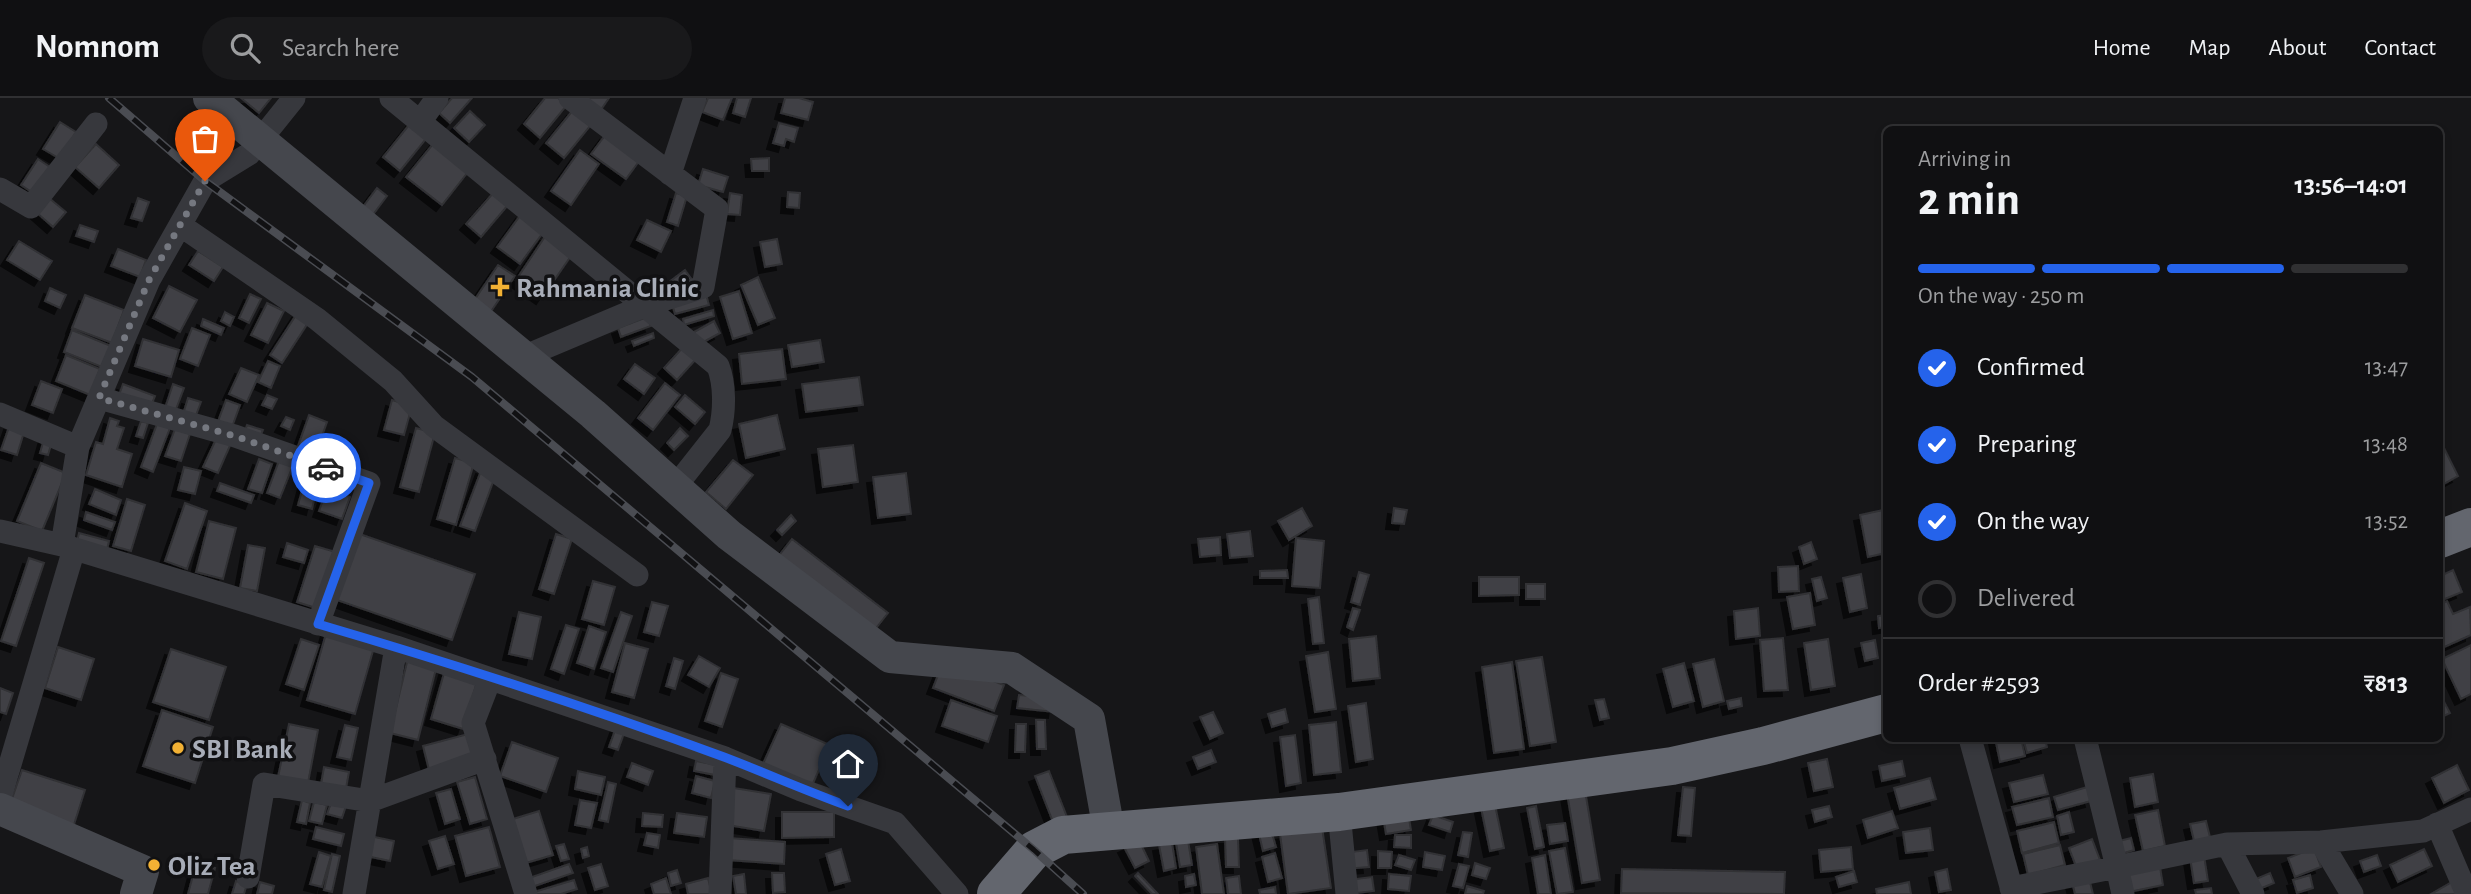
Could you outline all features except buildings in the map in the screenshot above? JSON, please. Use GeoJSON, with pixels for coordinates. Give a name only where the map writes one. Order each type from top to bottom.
{"type":"FeatureCollection","features":[{"type":"Feature","properties":{"kind":"highway"},"geometry":{"type":"LineString","coordinates":[[2443,538],[2471,527]]}},
{"type":"Feature","properties":{"kind":"highway"},"geometry":{"type":"LineString","coordinates":[[996,894],[1034,850],[1063,835],[1339,812],[1672,766],[1763,746],[1883,714]]}},
{"type":"Feature","properties":{"kind":"street"},"geometry":{"type":"LineString","coordinates":[[209,98],[593,414],[729,535],[890,657],[1012,668],[1090,719],[1110,831]]}},
{"type":"Feature","properties":{"kind":"street"},"geometry":{"type":"LineString","coordinates":[[0,798],[68,547],[78,447],[149,280],[205,181],[249,154],[294,98]]}},
{"type":"Feature","properties":{"kind":"street"},"geometry":{"type":"LineString","coordinates":[[391,98],[718,366],[722,376],[723,419],[720,430],[675,487]]}},
{"type":"Feature","properties":{"kind":"street"},"geometry":{"type":"LineString","coordinates":[[420,122],[437,98]]}},
{"type":"Feature","properties":{"kind":"street"},"geometry":{"type":"LineString","coordinates":[[523,357],[645,306],[703,287],[717,209],[570,98]]}},
{"type":"Feature","properties":{"kind":"street"},"geometry":{"type":"LineString","coordinates":[[670,174],[695,98]]}},
{"type":"Feature","properties":{"kind":"street"},"geometry":{"type":"LineString","coordinates":[[0,189],[31,207],[96,124]]}},
{"type":"Feature","properties":{"kind":"street"},"geometry":{"type":"LineString","coordinates":[[180,225],[317,319],[393,381],[434,426],[638,575]]}},
{"type":"Feature","properties":{"kind":"street"},"geometry":{"type":"LineString","coordinates":[[99,398],[235,436],[369,483],[318,624]]}},
{"type":"Feature","properties":{"kind":"street"},"geometry":{"type":"LineString","coordinates":[[1,420],[78,447]]}},
{"type":"Feature","properties":{"kind":"street"},"geometry":{"type":"LineString","coordinates":[[0,531],[68,547],[396,647],[725,758],[801,790],[895,822],[957,894]]}},
{"type":"Feature","properties":{"kind":"street"},"geometry":{"type":"LineString","coordinates":[[354,894],[396,647]]}},
{"type":"Feature","properties":{"kind":"street"},"geometry":{"type":"LineString","coordinates":[[490,679],[473,723],[526,894]]}},
{"type":"Feature","properties":{"kind":"street"},"geometry":{"type":"LineString","coordinates":[[1971,742],[2012,891],[2227,844],[2321,842],[2423,831],[2471,809]]}},
{"type":"Feature","properties":{"kind":"street"},"geometry":{"type":"LineString","coordinates":[[2086,742],[2123,894]]}},
{"type":"Feature","properties":{"kind":"street"},"geometry":{"type":"LineString","coordinates":[[720,894],[725,758]]}},
{"type":"Feature","properties":{"kind":"street"},"geometry":{"type":"LineString","coordinates":[[248,877],[264,784],[370,801],[485,759]]}},
{"type":"Feature","properties":{"kind":"street"},"geometry":{"type":"LineString","coordinates":[[0,809],[143,871],[136,894]]}},
{"type":"Feature","properties":{"kind":"street"},"geometry":{"type":"LineString","coordinates":[[1339,812],[1347,894]]}},
{"type":"Feature","properties":{"kind":"street"},"geometry":{"type":"LineString","coordinates":[[2437,824],[2467,894]]}},
{"type":"Feature","properties":{"kind":"street"},"geometry":{"type":"LineString","coordinates":[[2321,842],[2352,894]]}},
{"type":"Feature","properties":{"kind":"street"},"geometry":{"type":"LineString","coordinates":[[2227,844],[2253,894]]}},
{"type":"Feature","properties":{"kind":"railway"},"geometry":{"type":"LineString","coordinates":[[109,98],[205,181],[472,377],[1083,894]]}},
{"type":"Feature","properties":{"kind":"way so far"},"geometry":{"type":"LineString","coordinates":[[205,181],[149,280],[99,398],[235,436],[326,468]]}},
{"type":"Feature","properties":{"kind":"place","name":"Rahmania Clinic"},"geometry":{"type":"Point","coordinates":[500,287]}},
{"type":"Feature","properties":{"kind":"place","name":"SBI Bank"},"geometry":{"type":"Point","coordinates":[178,748]}},
{"type":"Feature","properties":{"kind":"place","name":"Oliz Tea"},"geometry":{"type":"Point","coordinates":[154,865]}},
{"type":"Feature","properties":{"kind":"route"},"geometry":{"type":"LineString","coordinates":[[326,468],[369,483],[318,624],[551,698],[725,758],[801,790],[848,806]]}}]}
